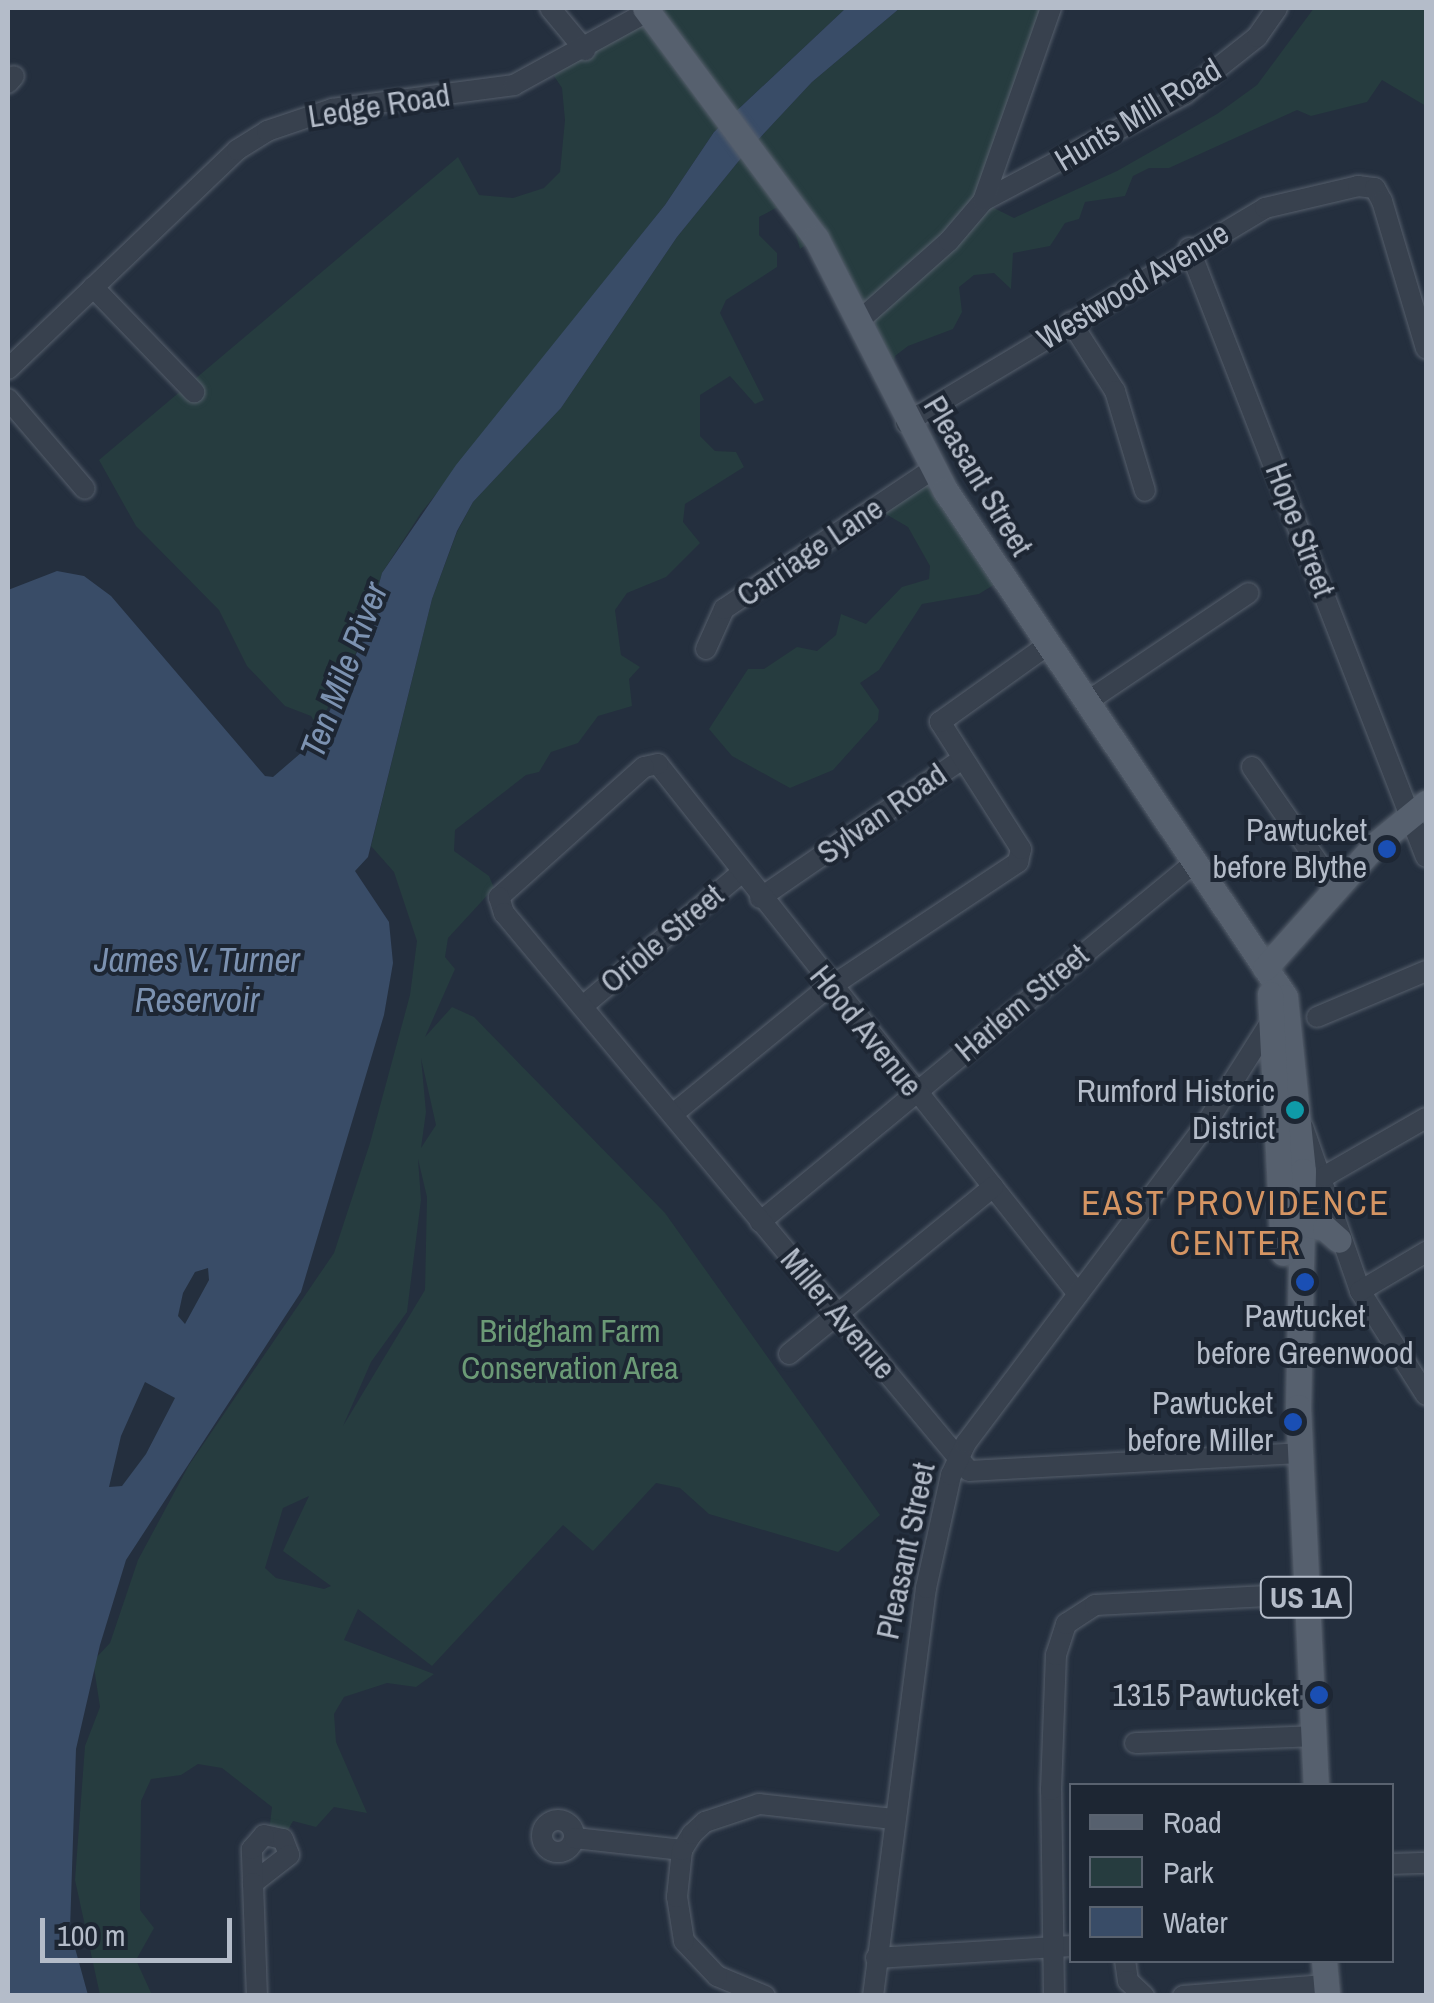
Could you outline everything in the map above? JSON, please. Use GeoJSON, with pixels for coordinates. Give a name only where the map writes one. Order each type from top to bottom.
{"type":"FeatureCollection","features":[{"type":"Feature","properties":{"kind":"main road","name":"Pleasant Street"},"geometry":{"type":"LineString","coordinates":[[646,10],[816,238],[932,470],[1269,976]]}},
{"type":"Feature","properties":{"kind":"main road"},"geometry":{"type":"LineString","coordinates":[[1269,976],[1337,890],[1418,808]]}},
{"type":"Feature","properties":{"kind":"main road","name":"US 1A"},"geometry":{"type":"LineString","coordinates":[[1269,976],[1303,1382],[1298,1408],[1299,1453],[1316,1783]]}},
{"type":"Feature","properties":{"kind":"main road","name":"US 1A"},"geometry":{"type":"LineString","coordinates":[[1269,976],[1285,997],[1302,1125],[1290,1220]]}},
{"type":"Feature","properties":{"kind":"main road"},"geometry":{"type":"LineString","coordinates":[[1290,1220],[1339,1240]]}},
{"type":"Feature","properties":{"kind":"street"},"geometry":{"type":"LineString","coordinates":[[550,8],[585,50]]}},
{"type":"Feature","properties":{"kind":"street","name":"Hunts Mill Road"},"geometry":{"type":"LineString","coordinates":[[860,320],[949,241],[983,201],[1051,8]]}},
{"type":"Feature","properties":{"kind":"street","name":"Hunts Mill Road"},"geometry":{"type":"LineString","coordinates":[[983,201],[1185,94],[1258,37],[1277,8]]}},
{"type":"Feature","properties":{"kind":"street","name":"Ledge Road"},"geometry":{"type":"LineString","coordinates":[[8,369],[236,150],[267,131],[332,108],[514,85],[585,50],[646,10]]}},
{"type":"Feature","properties":{"kind":"street","name":"Westwood Avenue"},"geometry":{"type":"LineString","coordinates":[[906,423],[1189,248],[1265,208],[1375,188],[1426,349]]}},
{"type":"Feature","properties":{"kind":"street","name":"Hope Street"},"geometry":{"type":"LineString","coordinates":[[1189,248],[1418,808],[1426,857]]}},
{"type":"Feature","properties":{"kind":"street"},"geometry":{"type":"LineString","coordinates":[[93,286],[194,392]]}},
{"type":"Feature","properties":{"kind":"street"},"geometry":{"type":"LineString","coordinates":[[1072,322],[1116,391],[1145,491]]}},
{"type":"Feature","properties":{"kind":"street"},"geometry":{"type":"LineString","coordinates":[[8,399],[86,489]]}},
{"type":"Feature","properties":{"kind":"street","name":"Carriage Lane"},"geometry":{"type":"LineString","coordinates":[[706,649],[724,608],[932,470]]}},
{"type":"Feature","properties":{"kind":"street"},"geometry":{"type":"LineString","coordinates":[[1085,703],[1248,592]]}},
{"type":"Feature","properties":{"kind":"street","name":"Sylvan Road"},"geometry":{"type":"LineString","coordinates":[[760,898],[960,760],[940,728],[944,716],[1046,646]]}},
{"type":"Feature","properties":{"kind":"street"},"geometry":{"type":"LineString","coordinates":[[672,1114],[831,989],[1018,862],[1020,848],[960,760]]}},
{"type":"Feature","properties":{"kind":"street","name":"Hood Avenue"},"geometry":{"type":"LineString","coordinates":[[497,902],[644,767],[658,764],[831,989],[1078,1294]]}},
{"type":"Feature","properties":{"kind":"street"},"geometry":{"type":"LineString","coordinates":[[1252,767],[1337,890]]}},
{"type":"Feature","properties":{"kind":"street","name":"Harlem Street"},"geometry":{"type":"LineString","coordinates":[[760,1222],[1194,862]]}},
{"type":"Feature","properties":{"kind":"street","name":"Oriole Street"},"geometry":{"type":"LineString","coordinates":[[583,1006],[742,872]]}},
{"type":"Feature","properties":{"kind":"street","name":"Miller Avenue"},"geometry":{"type":"LineString","coordinates":[[497,902],[958,1461]]}},
{"type":"Feature","properties":{"kind":"street"},"geometry":{"type":"LineString","coordinates":[[1318,1018],[1426,972]]}},
{"type":"Feature","properties":{"kind":"street","name":"Pleasant Street"},"geometry":{"type":"LineString","coordinates":[[873,1996],[892,1818],[933,1552],[958,1461],[1232,1087],[1272,1020]]}},
{"type":"Feature","properties":{"kind":"street"},"geometry":{"type":"LineString","coordinates":[[1232,1087],[1248,1075],[1276,1084]]}},
{"type":"Feature","properties":{"kind":"street"},"geometry":{"type":"LineString","coordinates":[[1325,1176],[1426,1118]]}},
{"type":"Feature","properties":{"kind":"street"},"geometry":{"type":"LineString","coordinates":[[1302,1125],[1325,1176],[1339,1240],[1360,1291],[1426,1395]]}},
{"type":"Feature","properties":{"kind":"street"},"geometry":{"type":"LineString","coordinates":[[788,1354],[993,1187]]}},
{"type":"Feature","properties":{"kind":"street"},"geometry":{"type":"LineString","coordinates":[[1360,1291],[1426,1252]]}},
{"type":"Feature","properties":{"kind":"street"},"geometry":{"type":"LineString","coordinates":[[958,1461],[969,1471],[1299,1453]]}},
{"type":"Feature","properties":{"kind":"street"},"geometry":{"type":"LineString","coordinates":[[1054,1996],[1061,1947],[1056,1655],[1066,1624],[1096,1604],[1306,1594]]}},
{"type":"Feature","properties":{"kind":"street"},"geometry":{"type":"LineString","coordinates":[[1134,1744],[1314,1736]]}},
{"type":"Feature","properties":{"kind":"street"},"geometry":{"type":"LineString","coordinates":[[764,1996],[716,1976],[684,1941],[677,1897],[682,1850],[706,1822],[759,1804],[892,1818]]}},
{"type":"Feature","properties":{"kind":"street"},"geometry":{"type":"LineString","coordinates":[[575,1838],[682,1850]]}},
{"type":"Feature","properties":{"kind":"street"},"geometry":{"type":"LineString","coordinates":[[1394,1864],[1426,1863]]}},
{"type":"Feature","properties":{"kind":"street"},"geometry":{"type":"LineString","coordinates":[[253,1883],[257,1996]]}},
{"type":"Feature","properties":{"kind":"street"},"geometry":{"type":"LineString","coordinates":[[876,1958],[1061,1947]]}},
{"type":"Feature","properties":{"kind":"street"},"geometry":{"type":"LineString","coordinates":[[1125,1963],[1128,1980],[1144,1996]]}},
{"type":"Feature","properties":{"kind":"street"},"geometry":{"type":"LineString","coordinates":[[1183,1996],[1326,1981]]}},
{"type":"Feature","properties":{"kind":"green space"},"geometry":{"type":"Polygon","coordinates":[[[633,8],[846,8],[714,132],[665,205],[421,513],[382,573],[365,635],[318,727],[311,716],[285,706],[247,666],[219,610],[136,526],[99,460],[458,157],[479,195],[513,198],[544,188],[560,172],[565,120],[562,88],[554,76],[633,8]]]}},
{"type":"Feature","properties":{"kind":"green space","name":"Bridgham Farm Conservation Area"},"geometry":{"type":"Polygon","coordinates":[[[900,8],[1051,8],[989,196],[994,208],[1014,218],[1117,171],[1217,114],[1257,85],[1314,8],[1426,8],[1426,106],[1382,80],[1367,102],[1311,116],[1297,110],[1169,168],[1149,168],[1133,176],[1125,196],[1085,202],[1079,219],[1065,223],[1050,246],[1013,253],[1011,289],[994,273],[974,275],[959,287],[962,312],[953,329],[908,346],[895,356],[892,371],[817,237],[800,249],[792,221],[776,208],[759,217],[759,235],[777,253],[777,267],[726,300],[720,313],[764,400],[755,404],[730,376],[700,395],[700,436],[715,451],[736,452],[744,467],[685,504],[683,522],[700,543],[666,577],[627,593],[615,610],[621,655],[640,667],[629,679],[632,706],[598,716],[578,743],[551,752],[539,772],[526,775],[455,830],[454,851],[489,876],[494,888],[448,938],[445,957],[455,969],[425,1037],[452,1007],[474,1017],[665,1213],[880,1515],[838,1552],[709,1514],[680,1488],[656,1483],[593,1551],[563,1525],[432,1666],[358,1609],[344,1640],[434,1674],[416,1687],[387,1683],[344,1697],[334,1714],[336,1742],[367,1813],[334,1807],[316,1827],[293,1821],[283,1839],[269,1832],[272,1807],[222,1768],[198,1764],[181,1775],[151,1779],[141,1801],[140,1910],[154,1928],[136,1960],[152,1995],[100,1995],[75,1880],[85,1746],[100,1707],[93,1661],[110,1643],[138,1560],[189,1465],[334,1253],[370,1143],[410,995],[417,941],[394,872],[371,846],[432,599],[457,532],[473,502],[561,408],[677,237],[742,157],[812,82],[900,8]],[[421,1058],[426,1112],[421,1148],[436,1125],[421,1058]],[[418,1159],[421,1200],[407,1312],[371,1362],[343,1426],[425,1290],[427,1197],[418,1159]],[[309,1496],[283,1508],[265,1568],[276,1578],[324,1589],[331,1586],[283,1551],[309,1496]]]}},
{"type":"Feature","properties":{"kind":"green space"},"geometry":{"type":"Polygon","coordinates":[[[924,474],[1003,579],[979,594],[922,604],[879,670],[860,683],[879,710],[878,720],[833,770],[790,788],[732,756],[709,729],[748,669],[764,669],[797,647],[817,651],[836,635],[841,614],[866,624],[902,587],[929,579],[930,566],[908,527],[884,513],[924,474]]]}},
{"type":"Feature","properties":{"kind":"water","name":"James V. Turner Reservoir"},"geometry":{"type":"Polygon","coordinates":[[[846,8],[900,8],[812,82],[742,157],[677,237],[561,408],[473,502],[457,531],[432,599],[368,857],[355,871],[389,922],[393,963],[384,1015],[301,1292],[126,1560],[100,1645],[76,1749],[70,1930],[88,1995],[8,1996],[8,590],[57,571],[84,576],[111,596],[265,776],[273,777],[316,740],[365,635],[382,573],[456,465],[665,205],[714,132],[846,8]],[[208,1268],[195,1272],[183,1293],[178,1316],[185,1324],[209,1280],[208,1268]],[[145,1382],[121,1436],[109,1487],[122,1486],[146,1454],[175,1398],[145,1382]]]}},
{"type":"Feature","properties":{"kind":"place","name":"Pawtucket before Blythe"},"geometry":{"type":"Point","coordinates":[1387,849]}},
{"type":"Feature","properties":{"kind":"place","name":"Rumford Historic District"},"geometry":{"type":"Point","coordinates":[1295,1110]}},
{"type":"Feature","properties":{"kind":"place","name":"Pawtucket before Greenwood"},"geometry":{"type":"Point","coordinates":[1305,1282]}},
{"type":"Feature","properties":{"kind":"place","name":"Pawtucket before Miller"},"geometry":{"type":"Point","coordinates":[1293,1422]}},
{"type":"Feature","properties":{"kind":"place","name":"1315 Pawtucket"},"geometry":{"type":"Point","coordinates":[1319,1695]}},
{"type":"Feature","properties":{"kind":"district","name":"EAST PROVIDENCE CENTER"},"geometry":{"type":"Point","coordinates":[1236,1223]}},
{"type":"Feature","properties":{"kind":"water label","name":"Ten Mile River"},"geometry":{"type":"Point","coordinates":[344,670]}}]}
